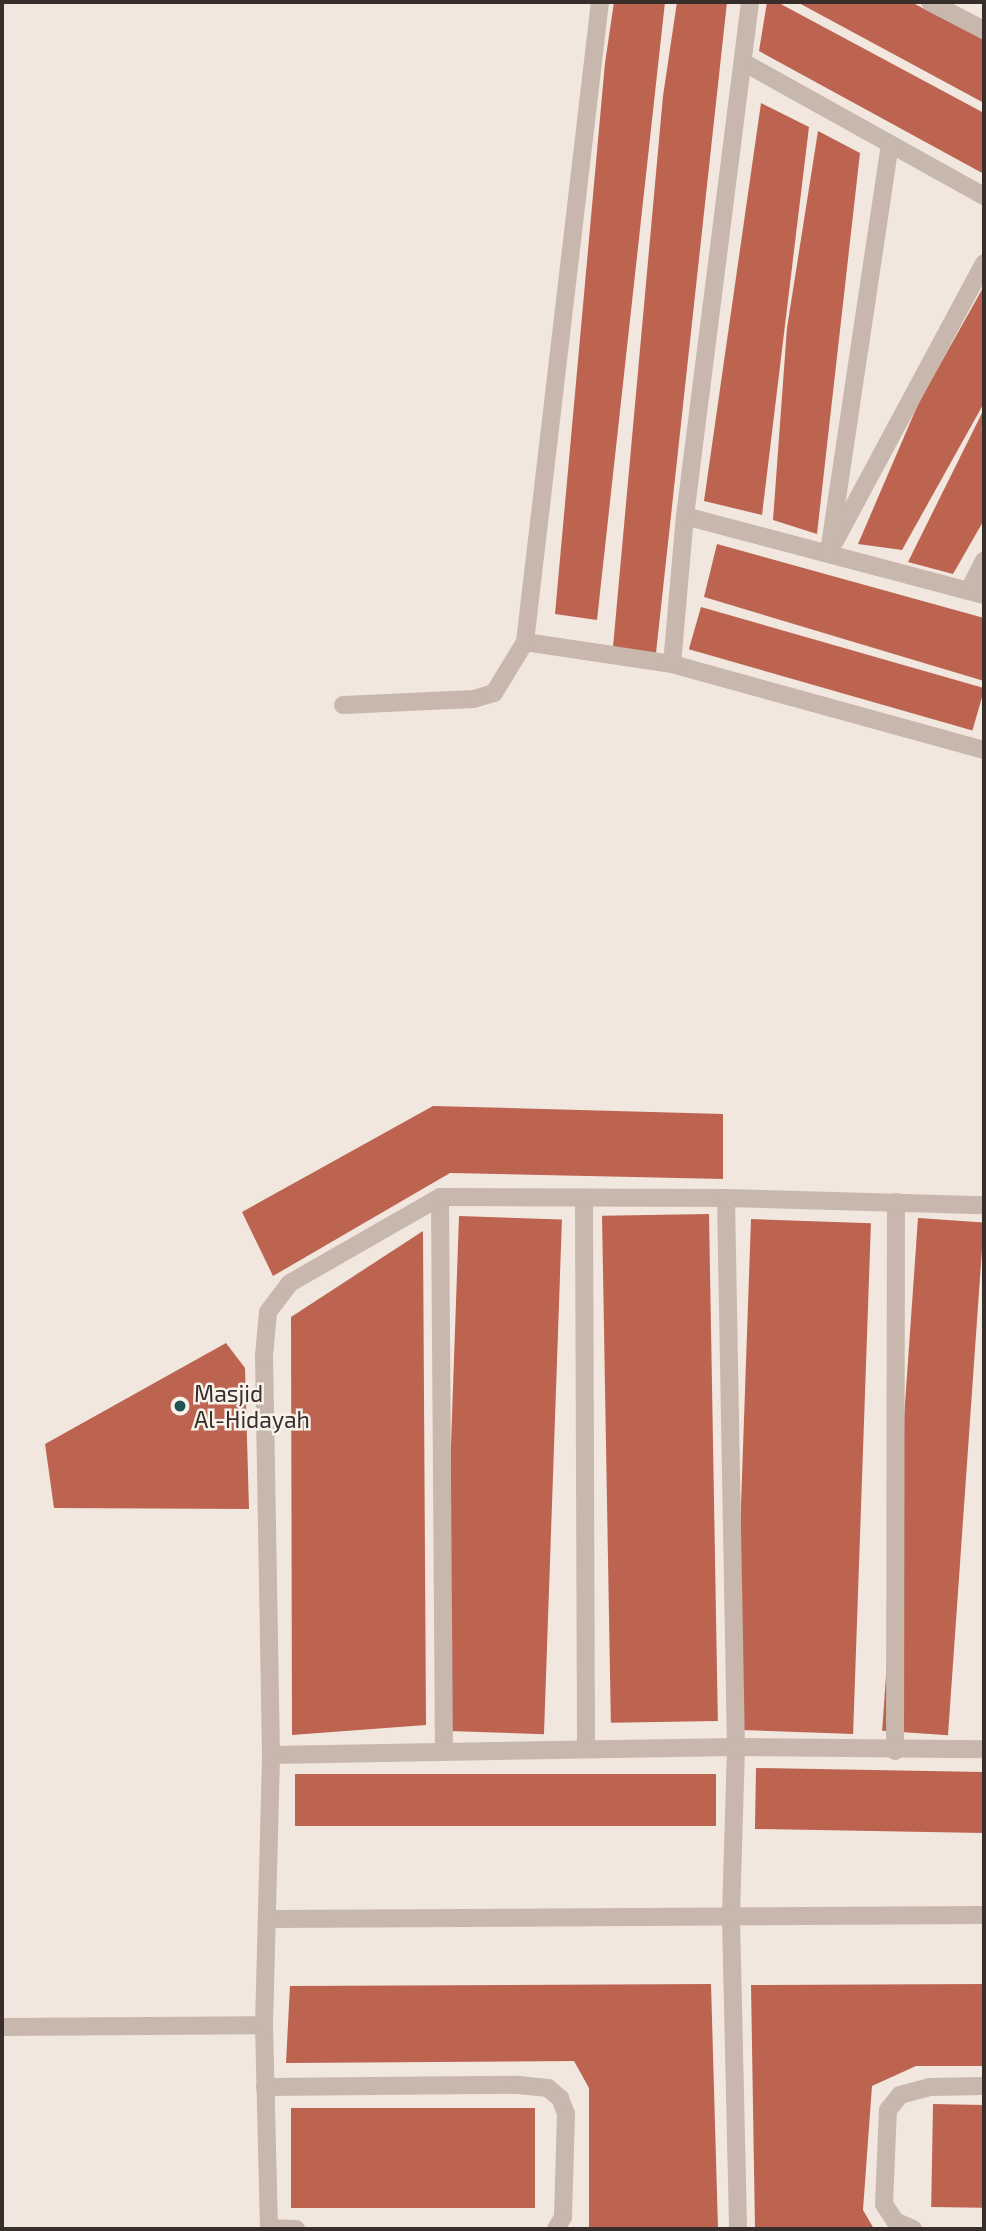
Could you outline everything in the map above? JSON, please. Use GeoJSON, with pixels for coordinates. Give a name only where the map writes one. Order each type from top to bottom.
{"type":"FeatureCollection","features":[{"type":"Feature","properties":{"kind":"street"},"geometry":{"type":"LineString","coordinates":[[343,705],[474,699],[494,693],[525,642],[600,2]]}},
{"type":"Feature","properties":{"kind":"street"},"geometry":{"type":"LineString","coordinates":[[672,664],[685,516],[750,2]]}},
{"type":"Feature","properties":{"kind":"street"},"geometry":{"type":"LineString","coordinates":[[930,2],[984,30]]}},
{"type":"Feature","properties":{"kind":"street"},"geometry":{"type":"LineString","coordinates":[[743,62],[984,196]]}},
{"type":"Feature","properties":{"kind":"street"},"geometry":{"type":"LineString","coordinates":[[830,553],[890,145]]}},
{"type":"Feature","properties":{"kind":"street"},"geometry":{"type":"LineString","coordinates":[[830,553],[984,263]]}},
{"type":"Feature","properties":{"kind":"street"},"geometry":{"type":"LineString","coordinates":[[685,516],[977,592],[984,561]]}},
{"type":"Feature","properties":{"kind":"street"},"geometry":{"type":"LineString","coordinates":[[525,642],[672,664],[984,750]]}},
{"type":"Feature","properties":{"kind":"street"},"geometry":{"type":"LineString","coordinates":[[440,1197],[444,1752]]}},
{"type":"Feature","properties":{"kind":"street"},"geometry":{"type":"LineString","coordinates":[[296,2229],[269,2229],[264,2025],[269,1919],[271,1755],[264,1356],[268,1312],[290,1283],[440,1197],[726,1198],[984,1205]]}},
{"type":"Feature","properties":{"kind":"street"},"geometry":{"type":"LineString","coordinates":[[584,1198],[586,1749]]}},
{"type":"Feature","properties":{"kind":"street"},"geometry":{"type":"LineString","coordinates":[[726,1198],[736,1747],[731,1918],[738,2229]]}},
{"type":"Feature","properties":{"kind":"street"},"geometry":{"type":"LineString","coordinates":[[895,1751],[896,1202]]}},
{"type":"Feature","properties":{"kind":"street"},"geometry":{"type":"LineString","coordinates":[[271,1755],[736,1747],[895,1751],[984,1749]]}},
{"type":"Feature","properties":{"kind":"street"},"geometry":{"type":"LineString","coordinates":[[269,1919],[984,1915]]}},
{"type":"Feature","properties":{"kind":"street"},"geometry":{"type":"LineString","coordinates":[[2,2027],[264,2025]]}},
{"type":"Feature","properties":{"kind":"street"},"geometry":{"type":"LineString","coordinates":[[914,2229],[895,2221],[884,2204],[888,2110],[900,2095],[920,2089],[984,2086]]}},
{"type":"Feature","properties":{"kind":"street"},"geometry":{"type":"LineString","coordinates":[[265,2087],[548,2088],[560,2098],[566,2114],[563,2217],[556,2229]]}},
{"type":"Feature","properties":{"kind":"building"},"geometry":{"type":"Polygon","coordinates":[[[614,2],[665,2],[597,620],[555,614],[605,63],[614,2]]]}},
{"type":"Feature","properties":{"kind":"building"},"geometry":{"type":"Polygon","coordinates":[[[677,2],[727,2],[656,653],[613,647],[663,96],[677,2]]]}},
{"type":"Feature","properties":{"kind":"building"},"geometry":{"type":"Polygon","coordinates":[[[767,2],[777,2],[984,113],[984,174],[759,51],[767,2]]]}},
{"type":"Feature","properties":{"kind":"building"},"geometry":{"type":"Polygon","coordinates":[[[797,2],[911,2],[984,40],[984,103],[797,2]]]}},
{"type":"Feature","properties":{"kind":"building"},"geometry":{"type":"Polygon","coordinates":[[[761,103],[809,127],[762,515],[704,501],[761,103]]]}},
{"type":"Feature","properties":{"kind":"building"},"geometry":{"type":"Polygon","coordinates":[[[818,131],[860,153],[817,534],[773,520],[787,328],[818,131]]]}},
{"type":"Feature","properties":{"kind":"building"},"geometry":{"type":"Polygon","coordinates":[[[984,286],[984,403],[902,550],[858,544],[919,402],[984,286]]]}},
{"type":"Feature","properties":{"kind":"building"},"geometry":{"type":"Polygon","coordinates":[[[984,409],[984,520],[953,574],[908,562],[984,409]]]}},
{"type":"Feature","properties":{"kind":"building"},"geometry":{"type":"Polygon","coordinates":[[[717,544],[984,618],[984,681],[704,597],[717,544]]]}},
{"type":"Feature","properties":{"kind":"building"},"geometry":{"type":"Polygon","coordinates":[[[701,607],[984,688],[972,731],[689,649],[701,607]]]}},
{"type":"Feature","properties":{"kind":"building"},"geometry":{"type":"Polygon","coordinates":[[[433,1106],[723,1114],[723,1179],[450,1173],[273,1276],[242,1212],[433,1106]]]}},
{"type":"Feature","properties":{"kind":"building"},"geometry":{"type":"Polygon","coordinates":[[[709,1214],[718,1721],[611,1723],[602,1216],[709,1214]]]}},
{"type":"Feature","properties":{"kind":"building"},"geometry":{"type":"Polygon","coordinates":[[[459,1216],[562,1220],[544,1734],[441,1731],[459,1216]]]}},
{"type":"Feature","properties":{"kind":"building"},"geometry":{"type":"Polygon","coordinates":[[[918,1218],[984,1223],[948,1735],[882,1731],[918,1218]]]}},
{"type":"Feature","properties":{"kind":"building"},"geometry":{"type":"Polygon","coordinates":[[[751,1219],[871,1223],[853,1734],[733,1730],[751,1219]]]}},
{"type":"Feature","properties":{"kind":"building"},"geometry":{"type":"Polygon","coordinates":[[[423,1231],[426,1725],[292,1735],[291,1317],[423,1231]]]}},
{"type":"Feature","properties":{"kind":"building","name":"Masjid Al-Hidayah"},"geometry":{"type":"Polygon","coordinates":[[[226,1343],[245,1368],[249,1509],[54,1508],[45,1444],[226,1343]]]}},
{"type":"Feature","properties":{"kind":"building"},"geometry":{"type":"Polygon","coordinates":[[[756,1768],[984,1772],[983,1833],[755,1829],[756,1768]]]}},
{"type":"Feature","properties":{"kind":"building"},"geometry":{"type":"Polygon","coordinates":[[[295,1774],[716,1774],[716,1826],[295,1826],[295,1774]]]}},
{"type":"Feature","properties":{"kind":"building"},"geometry":{"type":"Polygon","coordinates":[[[711,1984],[718,2229],[589,2229],[589,2088],[574,2061],[286,2063],[290,1986],[711,1984]]]}},
{"type":"Feature","properties":{"kind":"building"},"geometry":{"type":"Polygon","coordinates":[[[984,1984],[984,2066],[916,2066],[872,2086],[863,2210],[874,2229],[755,2229],[751,1985],[984,1984]]]}},
{"type":"Feature","properties":{"kind":"building"},"geometry":{"type":"Polygon","coordinates":[[[933,2104],[984,2105],[982,2208],[931,2207],[933,2104]]]}},
{"type":"Feature","properties":{"kind":"building"},"geometry":{"type":"Polygon","coordinates":[[[291,2108],[535,2108],[535,2208],[291,2208],[291,2108]]]}},
{"type":"Feature","properties":{"kind":"place","name":"Masjid Al-Hidayah"},"geometry":{"type":"Point","coordinates":[180,1406]}}]}
